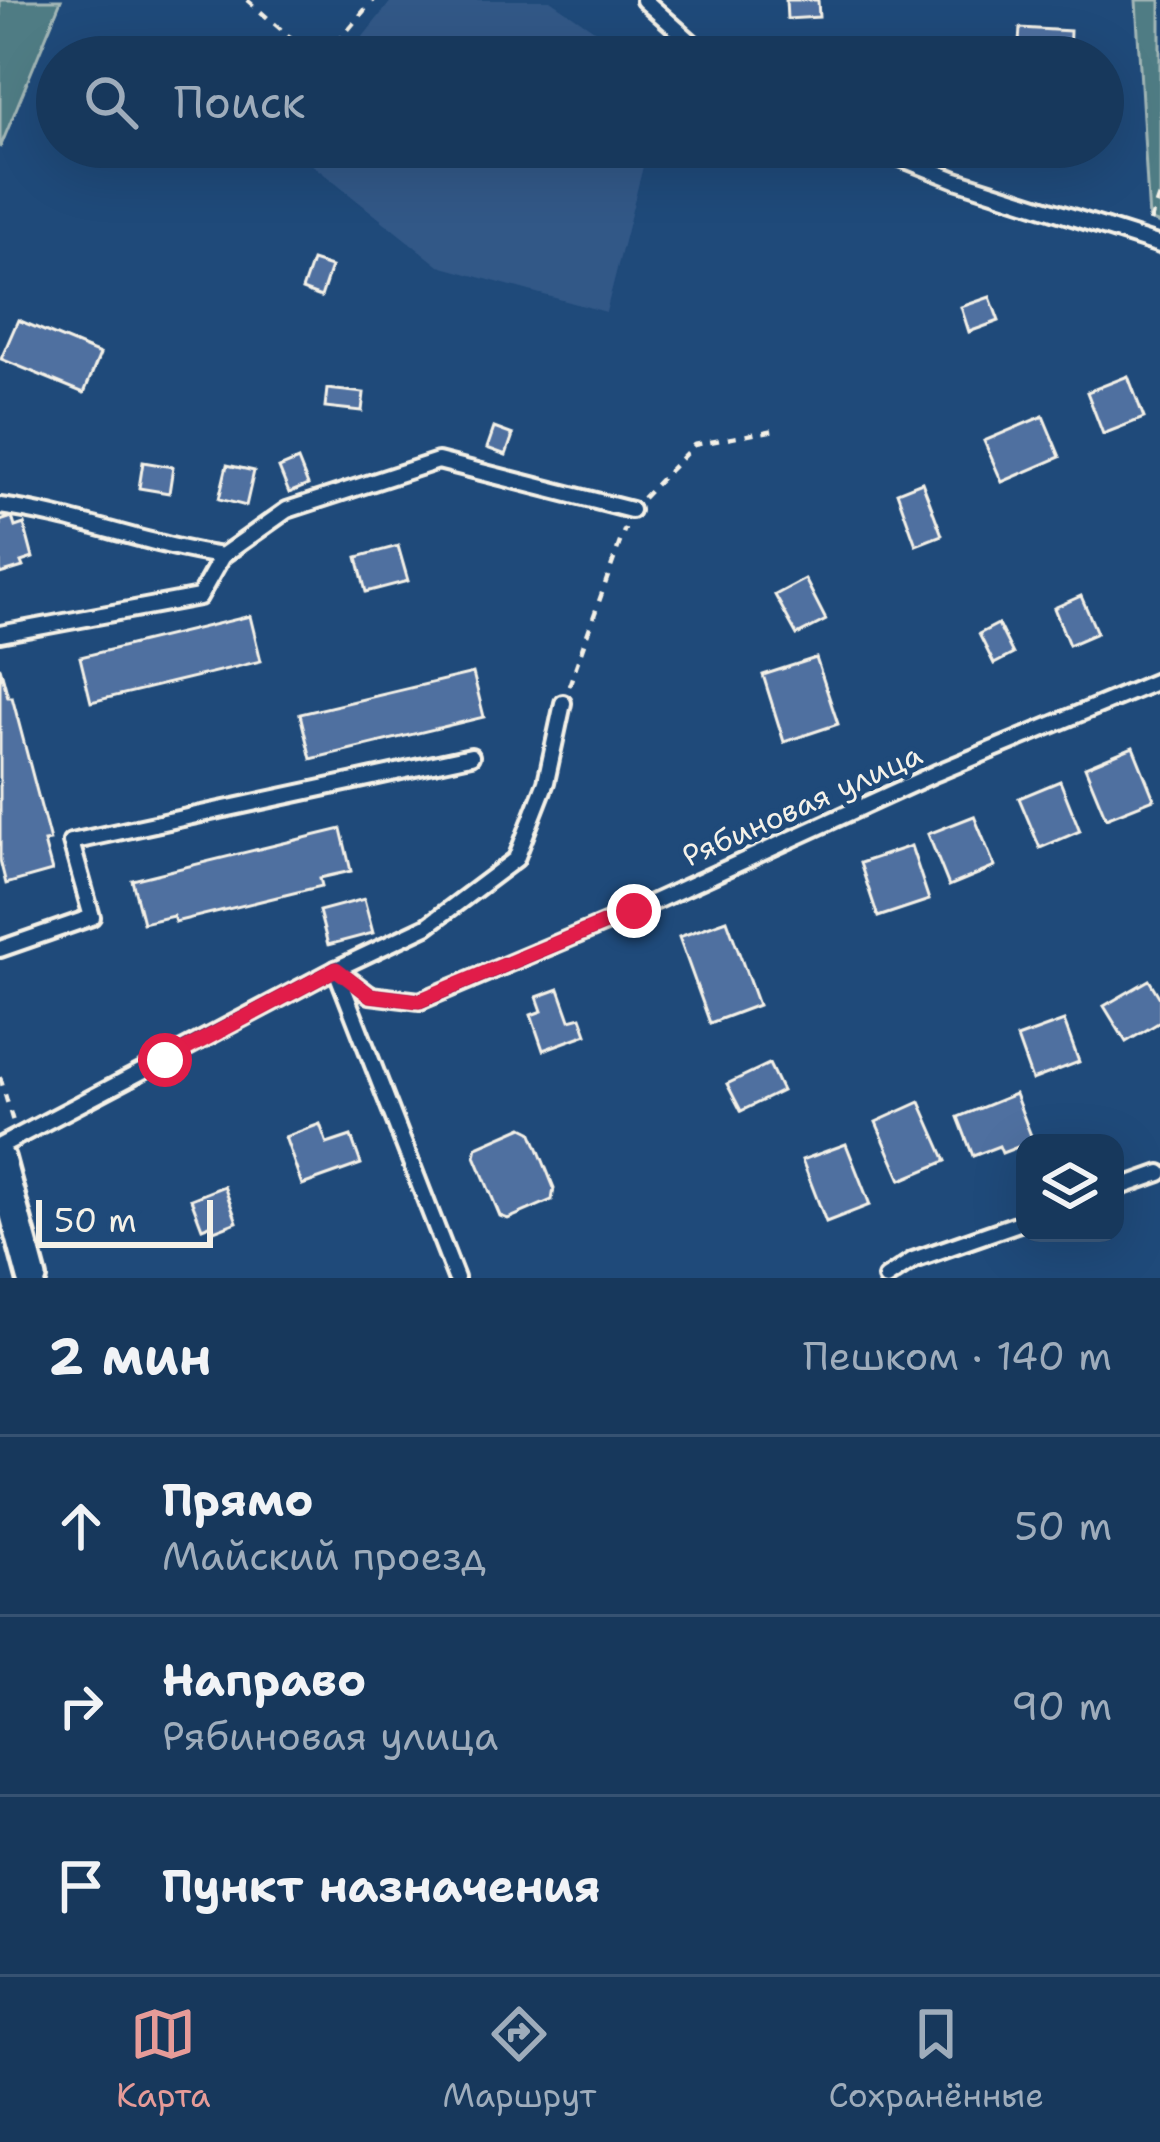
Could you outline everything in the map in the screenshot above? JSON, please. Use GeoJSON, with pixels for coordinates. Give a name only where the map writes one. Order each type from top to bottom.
{"type":"FeatureCollection","features":[{"type":"Feature","properties":{"kind":"street"},"geometry":{"type":"LineString","coordinates":[[0,1159],[32,1278]]}},
{"type":"Feature","properties":{"kind":"lane"},"geometry":{"type":"LineString","coordinates":[[644,0],[684,36]]}},
{"type":"Feature","properties":{"kind":"lane"},"geometry":{"type":"LineString","coordinates":[[926,168],[1160,245]]}},
{"type":"Feature","properties":{"kind":"lane"},"geometry":{"type":"LineString","coordinates":[[0,634],[199,597],[222,556],[287,510],[438,461],[631,510]]}},
{"type":"Feature","properties":{"kind":"lane"},"geometry":{"type":"LineString","coordinates":[[0,506],[40,512],[174,549],[222,556]]}},
{"type":"Feature","properties":{"kind":"lane","name":"Рябиновая улица"},"geometry":{"type":"LineString","coordinates":[[336,969],[370,995],[419,1001],[634,911],[936,773],[1160,680]]}},
{"type":"Feature","properties":{"kind":"lane"},"geometry":{"type":"LineString","coordinates":[[0,1146],[336,969],[428,926],[516,859],[546,782],[563,703]]}},
{"type":"Feature","properties":{"kind":"lane"},"geometry":{"type":"LineString","coordinates":[[0,950],[92,917],[71,842],[471,756]]}},
{"type":"Feature","properties":{"kind":"lane"},"geometry":{"type":"LineString","coordinates":[[336,969],[456,1278]]}},
{"type":"Feature","properties":{"kind":"lane"},"geometry":{"type":"LineString","coordinates":[[1124,1186],[1160,1173]]}},
{"type":"Feature","properties":{"kind":"lane"},"geometry":{"type":"LineString","coordinates":[[886,1278],[913,1260],[1016,1223]]}},
{"type":"Feature","properties":{"kind":"path"},"geometry":{"type":"LineString","coordinates":[[247,0],[289,36]]}},
{"type":"Feature","properties":{"kind":"path"},"geometry":{"type":"LineString","coordinates":[[343,36],[373,0]]}},
{"type":"Feature","properties":{"kind":"path"},"geometry":{"type":"LineString","coordinates":[[1144,238],[1160,193]]}},
{"type":"Feature","properties":{"kind":"path"},"geometry":{"type":"LineString","coordinates":[[563,703],[631,510],[694,446],[776,430]]}},
{"type":"Feature","properties":{"kind":"shaded area"},"geometry":{"type":"Polygon","coordinates":[[[392,0],[550,0],[603,36],[364,36],[392,0]]]}},
{"type":"Feature","properties":{"kind":"shaded area"},"geometry":{"type":"Polygon","coordinates":[[[316,168],[643,168],[606,312],[439,266],[316,168]]]}},
{"type":"Feature","properties":{"kind":"green space"},"geometry":{"type":"Polygon","coordinates":[[[0,0],[61,0],[46,36],[36,36],[36,61],[0,148],[0,0]]]}},
{"type":"Feature","properties":{"kind":"green space"},"geometry":{"type":"Polygon","coordinates":[[[1136,0],[1160,0],[1160,224],[1149,220],[1136,0]]]}},
{"type":"Feature","properties":{"kind":"building"},"geometry":{"type":"Polygon","coordinates":[[[786,0],[818,0],[819,17],[787,19],[786,0]]]}},
{"type":"Feature","properties":{"kind":"building"},"geometry":{"type":"Polygon","coordinates":[[[1020,28],[1070,31],[1070,36],[1019,36],[1020,28]]]}},
{"type":"Feature","properties":{"kind":"building"},"geometry":{"type":"Polygon","coordinates":[[[312,261],[331,267],[321,297],[302,290],[312,261]]]}},
{"type":"Feature","properties":{"kind":"building"},"geometry":{"type":"Polygon","coordinates":[[[990,297],[999,321],[969,332],[961,307],[990,297]]]}},
{"type":"Feature","properties":{"kind":"building"},"geometry":{"type":"Polygon","coordinates":[[[18,320],[100,354],[84,393],[1,359],[18,320]]]}},
{"type":"Feature","properties":{"kind":"building"},"geometry":{"type":"Polygon","coordinates":[[[1128,376],[1144,418],[1103,434],[1087,392],[1128,376]]]}},
{"type":"Feature","properties":{"kind":"building"},"geometry":{"type":"Polygon","coordinates":[[[327,389],[364,393],[362,411],[325,407],[327,389]]]}},
{"type":"Feature","properties":{"kind":"building"},"geometry":{"type":"Polygon","coordinates":[[[1043,416],[1060,457],[1002,482],[984,441],[1043,416]]]}},
{"type":"Feature","properties":{"kind":"building"},"geometry":{"type":"Polygon","coordinates":[[[494,428],[513,435],[506,455],[487,448],[494,428]]]}},
{"type":"Feature","properties":{"kind":"building"},"geometry":{"type":"Polygon","coordinates":[[[298,460],[308,485],[289,493],[279,468],[298,460]]]}},
{"type":"Feature","properties":{"kind":"building"},"geometry":{"type":"Polygon","coordinates":[[[143,462],[173,467],[169,493],[139,488],[143,462]]]}},
{"type":"Feature","properties":{"kind":"building"},"geometry":{"type":"Polygon","coordinates":[[[227,465],[254,471],[246,506],[219,499],[227,465]]]}},
{"type":"Feature","properties":{"kind":"building"},"geometry":{"type":"Polygon","coordinates":[[[922,482],[942,535],[916,545],[897,492],[922,482]]]}},
{"type":"Feature","properties":{"kind":"building"},"geometry":{"type":"Polygon","coordinates":[[[12,517],[15,527],[24,524],[33,558],[21,562],[23,567],[0,574],[0,521],[12,517]]]}},
{"type":"Feature","properties":{"kind":"building"},"geometry":{"type":"Polygon","coordinates":[[[398,546],[408,581],[366,592],[357,557],[398,546]]]}},
{"type":"Feature","properties":{"kind":"building"},"geometry":{"type":"Polygon","coordinates":[[[805,579],[826,620],[797,635],[775,595],[805,579]]]}},
{"type":"Feature","properties":{"kind":"building"},"geometry":{"type":"Polygon","coordinates":[[[1081,596],[1097,633],[1069,645],[1054,608],[1081,596]]]}},
{"type":"Feature","properties":{"kind":"building"},"geometry":{"type":"Polygon","coordinates":[[[250,616],[261,661],[91,702],[80,657],[250,616]]]}},
{"type":"Feature","properties":{"kind":"building"},"geometry":{"type":"Polygon","coordinates":[[[998,624],[1013,654],[994,664],[979,634],[998,624]]]}},
{"type":"Feature","properties":{"kind":"building"},"geometry":{"type":"Polygon","coordinates":[[[816,658],[838,724],[784,742],[763,675],[816,658]]]}},
{"type":"Feature","properties":{"kind":"building"},"geometry":{"type":"Polygon","coordinates":[[[0,667],[50,841],[44,842],[52,871],[6,884],[0,860],[0,667]]]}},
{"type":"Feature","properties":{"kind":"building"},"geometry":{"type":"Polygon","coordinates":[[[473,673],[484,717],[311,759],[300,714],[473,673]]]}},
{"type":"Feature","properties":{"kind":"building"},"geometry":{"type":"Polygon","coordinates":[[[1133,747],[1154,799],[1106,818],[1085,767],[1133,747]]]}},
{"type":"Feature","properties":{"kind":"building"},"geometry":{"type":"Polygon","coordinates":[[[1060,781],[1080,831],[1040,848],[1019,798],[1060,781]]]}},
{"type":"Feature","properties":{"kind":"building"},"geometry":{"type":"Polygon","coordinates":[[[974,816],[995,867],[949,886],[928,834],[974,816]]]}},
{"type":"Feature","properties":{"kind":"building"},"geometry":{"type":"Polygon","coordinates":[[[341,829],[351,871],[320,878],[322,886],[175,922],[173,916],[143,923],[132,880],[341,829]]]}},
{"type":"Feature","properties":{"kind":"building"},"geometry":{"type":"Polygon","coordinates":[[[911,846],[929,900],[878,917],[860,863],[911,846]]]}},
{"type":"Feature","properties":{"kind":"building"},"geometry":{"type":"Polygon","coordinates":[[[364,899],[373,933],[328,945],[319,911],[364,899]]]}},
{"type":"Feature","properties":{"kind":"building"},"geometry":{"type":"Polygon","coordinates":[[[727,920],[758,1005],[710,1023],[679,937],[727,920]]]}},
{"type":"Feature","properties":{"kind":"building"},"geometry":{"type":"Polygon","coordinates":[[[1149,980],[1160,998],[1160,1022],[1126,1042],[1104,1006],[1149,980]]]}},
{"type":"Feature","properties":{"kind":"building"},"geometry":{"type":"Polygon","coordinates":[[[559,989],[570,1020],[581,1017],[587,1034],[543,1050],[531,1015],[542,1011],[537,997],[559,989]]]}},
{"type":"Feature","properties":{"kind":"building"},"geometry":{"type":"Polygon","coordinates":[[[1064,1021],[1079,1062],[1032,1080],[1017,1038],[1064,1021]]]}},
{"type":"Feature","properties":{"kind":"building"},"geometry":{"type":"Polygon","coordinates":[[[769,1064],[782,1091],[741,1111],[727,1084],[769,1064]]]}},
{"type":"Feature","properties":{"kind":"building"},"geometry":{"type":"Polygon","coordinates":[[[1015,1094],[1030,1134],[1016,1134],[1016,1148],[1002,1153],[999,1146],[973,1156],[958,1117],[1015,1094]]]}},
{"type":"Feature","properties":{"kind":"building"},"geometry":{"type":"Polygon","coordinates":[[[920,1102],[946,1161],[901,1180],[876,1122],[920,1102]]]}},
{"type":"Feature","properties":{"kind":"building"},"geometry":{"type":"Polygon","coordinates":[[[320,1124],[327,1144],[351,1136],[361,1164],[302,1185],[285,1137],[320,1124]]]}},
{"type":"Feature","properties":{"kind":"building"},"geometry":{"type":"Polygon","coordinates":[[[523,1127],[531,1131],[554,1188],[552,1200],[508,1219],[500,1216],[475,1156],[477,1147],[523,1127]]]}},
{"type":"Feature","properties":{"kind":"building"},"geometry":{"type":"Polygon","coordinates":[[[846,1144],[870,1205],[826,1222],[802,1160],[846,1144]]]}},
{"type":"Feature","properties":{"kind":"building"},"geometry":{"type":"Polygon","coordinates":[[[224,1186],[237,1222],[214,1231],[212,1224],[202,1228],[191,1199],[224,1186]]]}},
{"type":"Feature","properties":{"kind":"route"},"geometry":{"type":"LineString","coordinates":[[165,1060],[336,969],[370,995],[419,1001],[634,911]]}}]}
